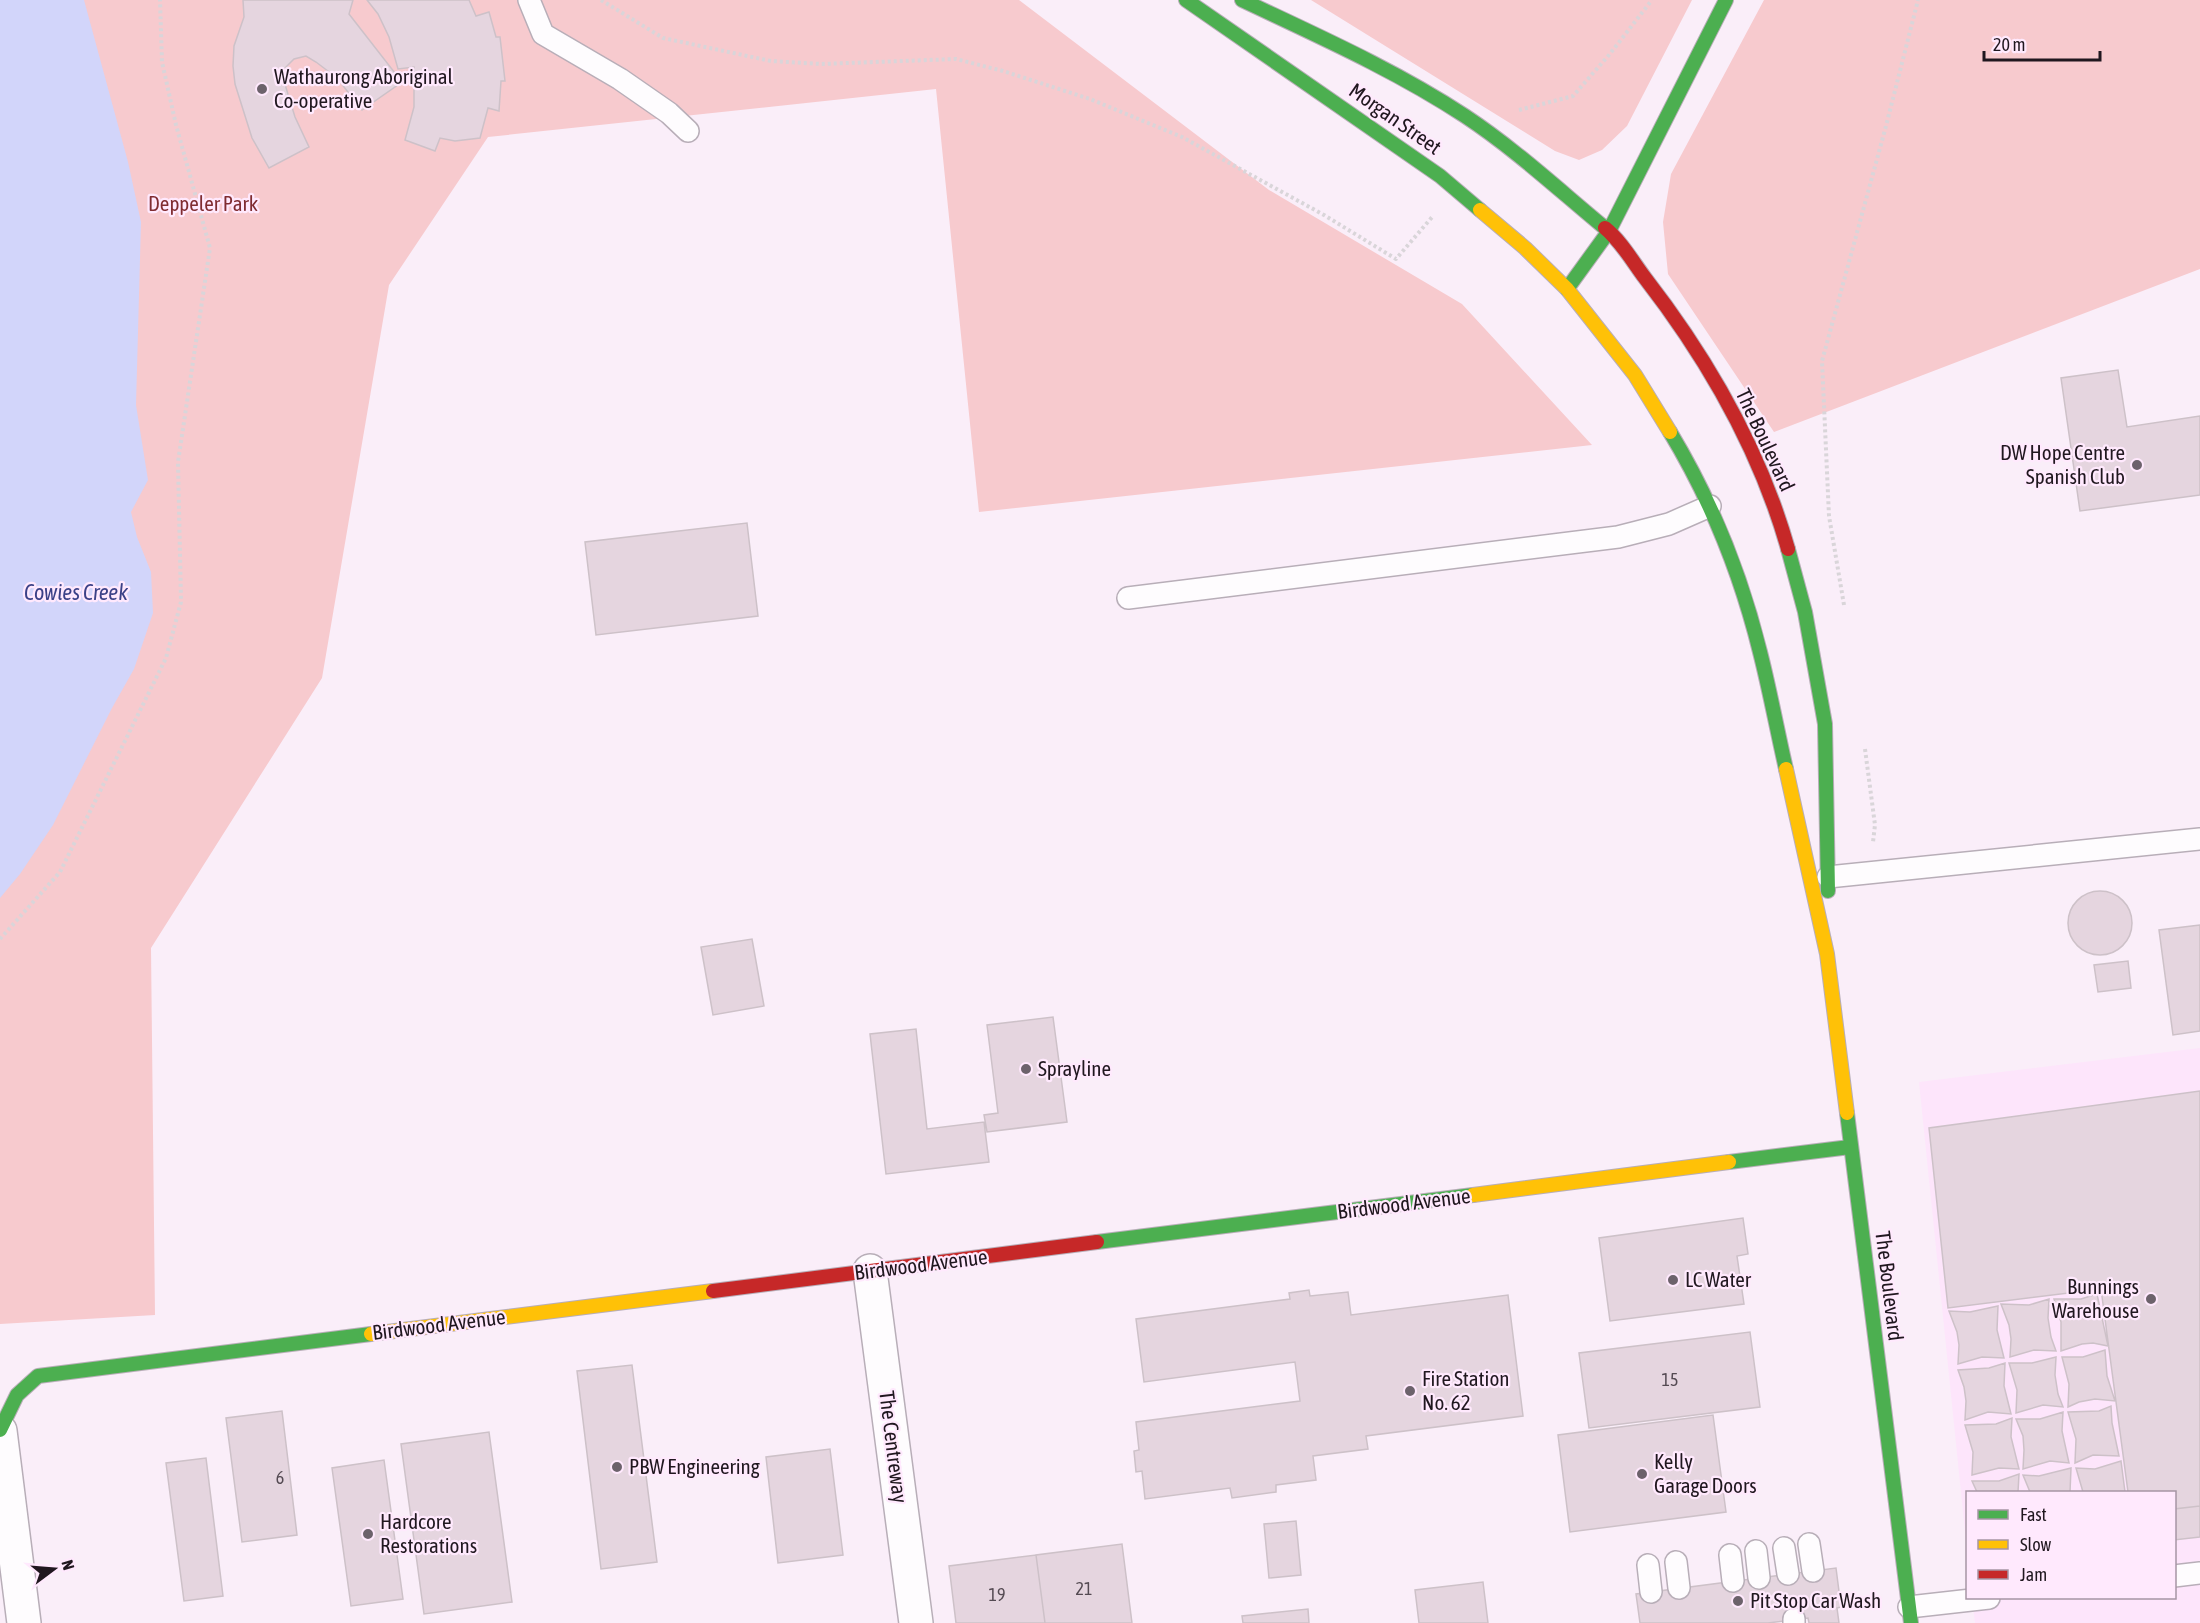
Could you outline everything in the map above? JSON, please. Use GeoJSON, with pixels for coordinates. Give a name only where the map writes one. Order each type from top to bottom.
{"type":"FeatureCollection","features":[{"type":"Feature","properties":{"kind":"main road","name":"Morgan Street"},"geometry":{"type":"LineString","coordinates":[[1186,0],[1457,188],[1567,289]]}},
{"type":"Feature","properties":{"kind":"main road","name":"Morgan Street"},"geometry":{"type":"LineString","coordinates":[[1242,0],[1377,64],[1464,115],[1497,138],[1609,231]]}},
{"type":"Feature","properties":{"kind":"main road"},"geometry":{"type":"LineString","coordinates":[[1567,289],[1609,231],[1726,0]]}},
{"type":"Feature","properties":{"kind":"main road","name":"The Boulevard"},"geometry":{"type":"LineString","coordinates":[[1609,231],[1662,300],[1697,351],[1741,430],[1765,482],[1781,525],[1805,612],[1823,708],[1826,743],[1827,954]]}},
{"type":"Feature","properties":{"kind":"main road","name":"The Boulevard"},"geometry":{"type":"LineString","coordinates":[[1567,289],[1645,390],[1687,461],[1710,506],[1732,561],[1760,651],[1827,954],[1910,1615]]}},
{"type":"Feature","properties":{"kind":"main road","name":"Birdwood Avenue"},"geometry":{"type":"LineString","coordinates":[[8,1393],[38,1376],[1850,1147]]}},
{"type":"Feature","properties":{"kind":"main road"},"geometry":{"type":"LineString","coordinates":[[0,1431],[8,1393]]}},
{"type":"Feature","properties":{"kind":"street","name":"The Centreway"},"geometry":{"type":"LineString","coordinates":[[870,1271],[916,1623]]}},
{"type":"Feature","properties":{"kind":"street"},"geometry":{"type":"LineString","coordinates":[[0,1431],[24,1623]]}},
{"type":"Feature","properties":{"kind":"lane"},"geometry":{"type":"LineString","coordinates":[[529,0],[543,34],[620,79],[669,113],[688,131]]}},
{"type":"Feature","properties":{"kind":"lane"},"geometry":{"type":"LineString","coordinates":[[1128,598],[1618,537],[1669,524],[1710,506]]}},
{"type":"Feature","properties":{"kind":"lane"},"geometry":{"type":"LineString","coordinates":[[1828,877],[2200,839]]}},
{"type":"Feature","properties":{"kind":"lane"},"geometry":{"type":"LineString","coordinates":[[1809,1544],[1813,1570]]}},
{"type":"Feature","properties":{"kind":"lane"},"geometry":{"type":"LineString","coordinates":[[1784,1548],[1788,1574]]}},
{"type":"Feature","properties":{"kind":"lane"},"geometry":{"type":"LineString","coordinates":[[1756,1551],[1759,1578]]}},
{"type":"Feature","properties":{"kind":"lane"},"geometry":{"type":"LineString","coordinates":[[1730,1555],[1733,1581]]}},
{"type":"Feature","properties":{"kind":"lane"},"geometry":{"type":"LineString","coordinates":[[1676,1562],[1679,1588]]}},
{"type":"Feature","properties":{"kind":"lane"},"geometry":{"type":"LineString","coordinates":[[1648,1565],[1651,1592]]}},
{"type":"Feature","properties":{"kind":"lane"},"geometry":{"type":"LineString","coordinates":[[2176,1576],[2200,1573]]}},
{"type":"Feature","properties":{"kind":"lane"},"geometry":{"type":"LineString","coordinates":[[1910,1615],[1984,1599]]}},
{"type":"Feature","properties":{"kind":"path"},"geometry":{"type":"LineString","coordinates":[[0,939],[60,872],[166,658],[181,602],[178,462],[210,248],[176,125],[162,62],[161,10],[158,0]]}},
{"type":"Feature","properties":{"kind":"path"},"geometry":{"type":"LineString","coordinates":[[601,0],[663,38],[771,61],[821,64],[956,59],[1068,92],[1182,137],[1324,215],[1396,259],[1457,188]]}},
{"type":"Feature","properties":{"kind":"path"},"geometry":{"type":"LineString","coordinates":[[1497,138],[1520,109],[1573,96],[1652,0]]}},
{"type":"Feature","properties":{"kind":"path"},"geometry":{"type":"LineString","coordinates":[[1845,616],[1829,516],[1822,361],[1918,0]]}},
{"type":"Feature","properties":{"kind":"path"},"geometry":{"type":"LineString","coordinates":[[1863,738],[1875,825],[1871,873]]}},
{"type":"Feature","properties":{"kind":"shaded area"},"geometry":{"type":"Polygon","coordinates":[[[2200,1048],[2200,1623],[1975,1623],[1972,1599],[2176,1599],[2176,1491],[1966,1491],[1966,1541],[1919,1082],[2200,1048]]]}},
{"type":"Feature","properties":{"kind":"green space","name":"Deppeler Park"},"geometry":{"type":"Polygon","coordinates":[[[0,0],[1019,0],[1269,190],[1462,304],[1592,445],[979,512],[936,89],[488,137],[389,285],[322,678],[151,948],[155,1315],[0,1324],[0,0]]]}},
{"type":"Feature","properties":{"kind":"green space"},"geometry":{"type":"Polygon","coordinates":[[[1311,0],[1692,0],[1627,126],[1602,150],[1579,160],[1555,151],[1311,0]]]}},
{"type":"Feature","properties":{"kind":"green space"},"geometry":{"type":"Polygon","coordinates":[[[1764,0],[2200,0],[2200,269],[1774,432],[1668,274],[1663,222],[1671,174],[1764,0]]]}},
{"type":"Feature","properties":{"kind":"water","name":"Cowies Creek"},"geometry":{"type":"Polygon","coordinates":[[[0,0],[84,0],[128,162],[141,222],[136,405],[148,480],[131,512],[137,537],[151,572],[153,613],[134,669],[53,825],[20,874],[0,898],[0,0]]]}},
{"type":"Feature","properties":{"kind":"building","name":"Wathaurong Aboriginal Co-operative"},"geometry":{"type":"Polygon","coordinates":[[[243,0],[353,0],[349,14],[402,82],[362,110],[337,78],[316,62],[306,56],[294,59],[284,69],[283,78],[295,117],[309,147],[269,168],[252,138],[235,84],[234,46],[244,17],[243,0]]]}},
{"type":"Feature","properties":{"kind":"building","name":"Wathaurong Aboriginal Co-operative"},"geometry":{"type":"Polygon","coordinates":[[[367,0],[469,0],[476,16],[489,12],[496,37],[500,37],[505,81],[501,81],[499,111],[488,108],[480,138],[455,141],[440,138],[435,151],[405,140],[414,107],[414,67],[398,69],[389,37],[378,14],[367,0]]]}},
{"type":"Feature","properties":{"kind":"building","name":"DW Hope Centre Spanish Club"},"geometry":{"type":"Polygon","coordinates":[[[2118,370],[2127,427],[2200,416],[2200,495],[2080,511],[2061,378],[2118,370]]]}},
{"type":"Feature","properties":{"kind":"building"},"geometry":{"type":"Polygon","coordinates":[[[747,523],[758,616],[596,635],[585,542],[747,523]]]}},
{"type":"Feature","properties":{"kind":"building"},"geometry":{"type":"Polygon","coordinates":[[[2100,891],[2112,893],[2123,900],[2130,911],[2132,923],[2130,935],[2123,946],[2112,953],[2100,955],[2088,953],[2077,946],[2070,935],[2068,923],[2070,911],[2077,900],[2088,893],[2100,891]]]}},
{"type":"Feature","properties":{"kind":"building"},"geometry":{"type":"Polygon","coordinates":[[[2200,925],[2200,1031],[2173,1035],[2159,930],[2200,925]]]}},
{"type":"Feature","properties":{"kind":"building"},"geometry":{"type":"Polygon","coordinates":[[[752,939],[764,1006],[713,1015],[701,947],[752,939]]]}},
{"type":"Feature","properties":{"kind":"building"},"geometry":{"type":"Polygon","coordinates":[[[2128,961],[2131,988],[2098,992],[2094,965],[2128,961]]]}},
{"type":"Feature","properties":{"kind":"building","name":"Sprayline"},"geometry":{"type":"Polygon","coordinates":[[[1053,1017],[1067,1122],[987,1132],[984,1115],[998,1113],[987,1025],[1053,1017]]]}},
{"type":"Feature","properties":{"kind":"building"},"geometry":{"type":"Polygon","coordinates":[[[916,1029],[927,1129],[984,1122],[989,1162],[886,1174],[870,1034],[916,1029]]]}},
{"type":"Feature","properties":{"kind":"building","name":"Bunnings Warehouse"},"geometry":{"type":"Polygon","coordinates":[[[2200,1091],[2200,1506],[2176,1509],[2176,1491],[2128,1491],[2101,1289],[1948,1308],[1929,1128],[2200,1091]]]}},
{"type":"Feature","properties":{"kind":"building","name":"LC Water"},"geometry":{"type":"Polygon","coordinates":[[[1743,1218],[1748,1254],[1737,1256],[1744,1304],[1610,1321],[1599,1238],[1743,1218]]]}},
{"type":"Feature","properties":{"kind":"building","name":"Fire Station No. 62"},"geometry":{"type":"Polygon","coordinates":[[[1309,1290],[1310,1296],[1348,1292],[1351,1315],[1508,1295],[1523,1416],[1366,1436],[1368,1449],[1313,1456],[1316,1480],[1276,1485],[1276,1492],[1232,1498],[1230,1488],[1145,1499],[1142,1471],[1136,1472],[1134,1451],[1139,1450],[1136,1422],[1300,1401],[1295,1362],[1144,1382],[1136,1319],[1290,1299],[1289,1293],[1309,1290]]]}},
{"type":"Feature","properties":{"kind":"building"},"geometry":{"type":"Polygon","coordinates":[[[2097,1294],[2108,1346],[2093,1343],[2082,1344],[2061,1351],[2061,1322],[2054,1299],[2081,1299],[2097,1294]]]}},
{"type":"Feature","properties":{"kind":"building"},"geometry":{"type":"Polygon","coordinates":[[[2049,1299],[2048,1318],[2056,1351],[2034,1350],[2010,1357],[2009,1325],[2001,1304],[2029,1305],[2049,1299]]]}},
{"type":"Feature","properties":{"kind":"building"},"geometry":{"type":"Polygon","coordinates":[[[1998,1306],[1997,1330],[2004,1358],[1982,1357],[1958,1364],[1957,1332],[1949,1311],[1970,1312],[1998,1306]]]}},
{"type":"Feature","properties":{"kind":"building"},"geometry":{"type":"Polygon","coordinates":[[[1750,1332],[1760,1407],[1589,1428],[1579,1353],[1750,1332]]]}},
{"type":"Feature","properties":{"kind":"building"},"geometry":{"type":"Polygon","coordinates":[[[2105,1350],[2107,1376],[2115,1401],[2095,1399],[2068,1407],[2069,1384],[2062,1357],[2083,1357],[2105,1350]]]}},
{"type":"Feature","properties":{"kind":"building"},"geometry":{"type":"Polygon","coordinates":[[[2056,1357],[2055,1375],[2063,1407],[2043,1405],[2016,1413],[2017,1390],[2009,1363],[2032,1363],[2056,1357]]]}},
{"type":"Feature","properties":{"kind":"building"},"geometry":{"type":"Polygon","coordinates":[[[2005,1363],[2004,1386],[2011,1414],[1988,1412],[1965,1420],[1966,1401],[1958,1370],[1989,1368],[2005,1363]]]}},
{"type":"Feature","properties":{"kind":"building","name":"PBW Engineering"},"geometry":{"type":"Polygon","coordinates":[[[632,1365],[657,1562],[601,1569],[577,1371],[632,1365]]]}},
{"type":"Feature","properties":{"kind":"building"},"geometry":{"type":"Polygon","coordinates":[[[2111,1406],[2119,1456],[2093,1455],[2075,1463],[2076,1439],[2068,1412],[2099,1411],[2111,1406]]]}},
{"type":"Feature","properties":{"kind":"building"},"geometry":{"type":"Polygon","coordinates":[[[282,1411],[297,1535],[242,1542],[226,1418],[282,1411]]]}},
{"type":"Feature","properties":{"kind":"building"},"geometry":{"type":"Polygon","coordinates":[[[2063,1412],[2062,1431],[2069,1463],[2050,1461],[2023,1469],[2023,1436],[2016,1419],[2040,1419],[2063,1412]]]}},
{"type":"Feature","properties":{"kind":"building","name":"Kelly Garage Doors"},"geometry":{"type":"Polygon","coordinates":[[[1713,1415],[1726,1512],[1570,1532],[1558,1435],[1713,1415]]]}},
{"type":"Feature","properties":{"kind":"building"},"geometry":{"type":"Polygon","coordinates":[[[2012,1418],[2011,1437],[2019,1469],[1999,1468],[1972,1475],[1973,1452],[1965,1425],[1996,1424],[2012,1418]]]}},
{"type":"Feature","properties":{"kind":"building"},"geometry":{"type":"Polygon","coordinates":[[[489,1432],[512,1602],[424,1614],[401,1444],[489,1432]]]}},
{"type":"Feature","properties":{"kind":"building"},"geometry":{"type":"Polygon","coordinates":[[[830,1449],[843,1555],[778,1563],[766,1457],[830,1449]]]}},
{"type":"Feature","properties":{"kind":"building"},"geometry":{"type":"Polygon","coordinates":[[[206,1458],[223,1596],[184,1601],[166,1463],[206,1458]]]}},
{"type":"Feature","properties":{"kind":"building","name":"Hardcore Restorations"},"geometry":{"type":"Polygon","coordinates":[[[384,1460],[403,1599],[351,1606],[332,1468],[384,1460]]]}},
{"type":"Feature","properties":{"kind":"building"},"geometry":{"type":"Polygon","coordinates":[[[2121,1461],[2125,1491],[2083,1491],[2076,1468],[2095,1469],[2121,1461]]]}},
{"type":"Feature","properties":{"kind":"building"},"geometry":{"type":"Polygon","coordinates":[[[2071,1468],[2070,1491],[2030,1491],[2023,1475],[2039,1476],[2071,1468]]]}},
{"type":"Feature","properties":{"kind":"building"},"geometry":{"type":"Polygon","coordinates":[[[2019,1474],[2018,1491],[1977,1491],[1972,1481],[1999,1481],[2019,1474]]]}},
{"type":"Feature","properties":{"kind":"building"},"geometry":{"type":"Polygon","coordinates":[[[2200,1506],[2200,1537],[2176,1540],[2176,1509],[2200,1506]]]}},
{"type":"Feature","properties":{"kind":"building"},"geometry":{"type":"Polygon","coordinates":[[[1296,1521],[1301,1575],[1269,1578],[1264,1524],[1296,1521]]]}},
{"type":"Feature","properties":{"kind":"building"},"geometry":{"type":"Polygon","coordinates":[[[1122,1544],[1132,1623],[1045,1623],[1036,1555],[1122,1544]]]}},
{"type":"Feature","properties":{"kind":"building"},"geometry":{"type":"Polygon","coordinates":[[[1036,1555],[1045,1623],[956,1623],[949,1566],[1036,1555]]]}},
{"type":"Feature","properties":{"kind":"building","name":"Pit Stop Car Wash"},"geometry":{"type":"Polygon","coordinates":[[[1836,1568],[1841,1607],[1837,1608],[1839,1623],[1809,1623],[1808,1618],[1768,1623],[1640,1623],[1636,1594],[1836,1568]]]}},
{"type":"Feature","properties":{"kind":"building"},"geometry":{"type":"Polygon","coordinates":[[[1483,1582],[1488,1623],[1419,1623],[1415,1590],[1483,1582]]]}},
{"type":"Feature","properties":{"kind":"building"},"geometry":{"type":"Polygon","coordinates":[[[1308,1609],[1309,1623],[1243,1623],[1242,1616],[1308,1609]]]}},
{"type":"Feature","properties":{"kind":"traffic: fast"},"geometry":{"type":"LineString","coordinates":[[1186,0],[1440,176],[1480,210]]}},
{"type":"Feature","properties":{"kind":"traffic: fast"},"geometry":{"type":"LineString","coordinates":[[1242,0],[1356,54],[1438,99],[1502,142],[1605,228]]}},
{"type":"Feature","properties":{"kind":"traffic: fast"},"geometry":{"type":"LineString","coordinates":[[1567,289],[1609,231],[1726,0]]}},
{"type":"Feature","properties":{"kind":"traffic: fast"},"geometry":{"type":"LineString","coordinates":[[1670,432],[1699,484],[1744,595],[1760,652],[1786,769]]}},
{"type":"Feature","properties":{"kind":"traffic: fast"},"geometry":{"type":"LineString","coordinates":[[1788,549],[1805,612],[1825,724],[1828,891]]}},
{"type":"Feature","properties":{"kind":"traffic: fast"},"geometry":{"type":"LineString","coordinates":[[1847,1113],[1911,1623]]}},
{"type":"Feature","properties":{"kind":"traffic: fast"},"geometry":{"type":"LineString","coordinates":[[1729,1162],[1850,1147]]}},
{"type":"Feature","properties":{"kind":"traffic: fast"},"geometry":{"type":"LineString","coordinates":[[1097,1242],[1473,1195]]}},
{"type":"Feature","properties":{"kind":"traffic: fast"},"geometry":{"type":"LineString","coordinates":[[0,1430],[17,1395],[38,1376],[371,1334]]}},
{"type":"Feature","properties":{"kind":"traffic: slow"},"geometry":{"type":"LineString","coordinates":[[1480,210],[1525,248],[1567,289],[1635,375],[1670,432]]}},
{"type":"Feature","properties":{"kind":"traffic: slow"},"geometry":{"type":"LineString","coordinates":[[1786,769],[1827,954],[1847,1113]]}},
{"type":"Feature","properties":{"kind":"traffic: slow"},"geometry":{"type":"LineString","coordinates":[[1473,1195],[1729,1162]]}},
{"type":"Feature","properties":{"kind":"traffic: slow"},"geometry":{"type":"LineString","coordinates":[[371,1334],[713,1291]]}},
{"type":"Feature","properties":{"kind":"traffic: jam"},"geometry":{"type":"LineString","coordinates":[[1605,228],[1622,245],[1690,340],[1729,406],[1763,476],[1788,549]]}},
{"type":"Feature","properties":{"kind":"traffic: jam"},"geometry":{"type":"LineString","coordinates":[[713,1291],[1097,1242]]}},
{"type":"Feature","properties":{"kind":"place","name":"Wathaurong Aboriginal Co-operative"},"geometry":{"type":"Point","coordinates":[262,89]}},
{"type":"Feature","properties":{"kind":"place","name":"DW Hope Centre Spanish Club"},"geometry":{"type":"Point","coordinates":[2137,465]}},
{"type":"Feature","properties":{"kind":"place","name":"Sprayline"},"geometry":{"type":"Point","coordinates":[1026,1069]}},
{"type":"Feature","properties":{"kind":"place","name":"LC Water"},"geometry":{"type":"Point","coordinates":[1673,1280]}},
{"type":"Feature","properties":{"kind":"place","name":"Bunnings Warehouse"},"geometry":{"type":"Point","coordinates":[2151,1299]}},
{"type":"Feature","properties":{"kind":"place","name":"Fire Station No. 62"},"geometry":{"type":"Point","coordinates":[1410,1391]}},
{"type":"Feature","properties":{"kind":"place","name":"PBW Engineering"},"geometry":{"type":"Point","coordinates":[617,1467]}},
{"type":"Feature","properties":{"kind":"place","name":"Kelly Garage Doors"},"geometry":{"type":"Point","coordinates":[1642,1474]}},
{"type":"Feature","properties":{"kind":"place","name":"Hardcore Restorations"},"geometry":{"type":"Point","coordinates":[368,1534]}},
{"type":"Feature","properties":{"kind":"place","name":"Pit Stop Car Wash"},"geometry":{"type":"Point","coordinates":[1738,1601]}}]}
